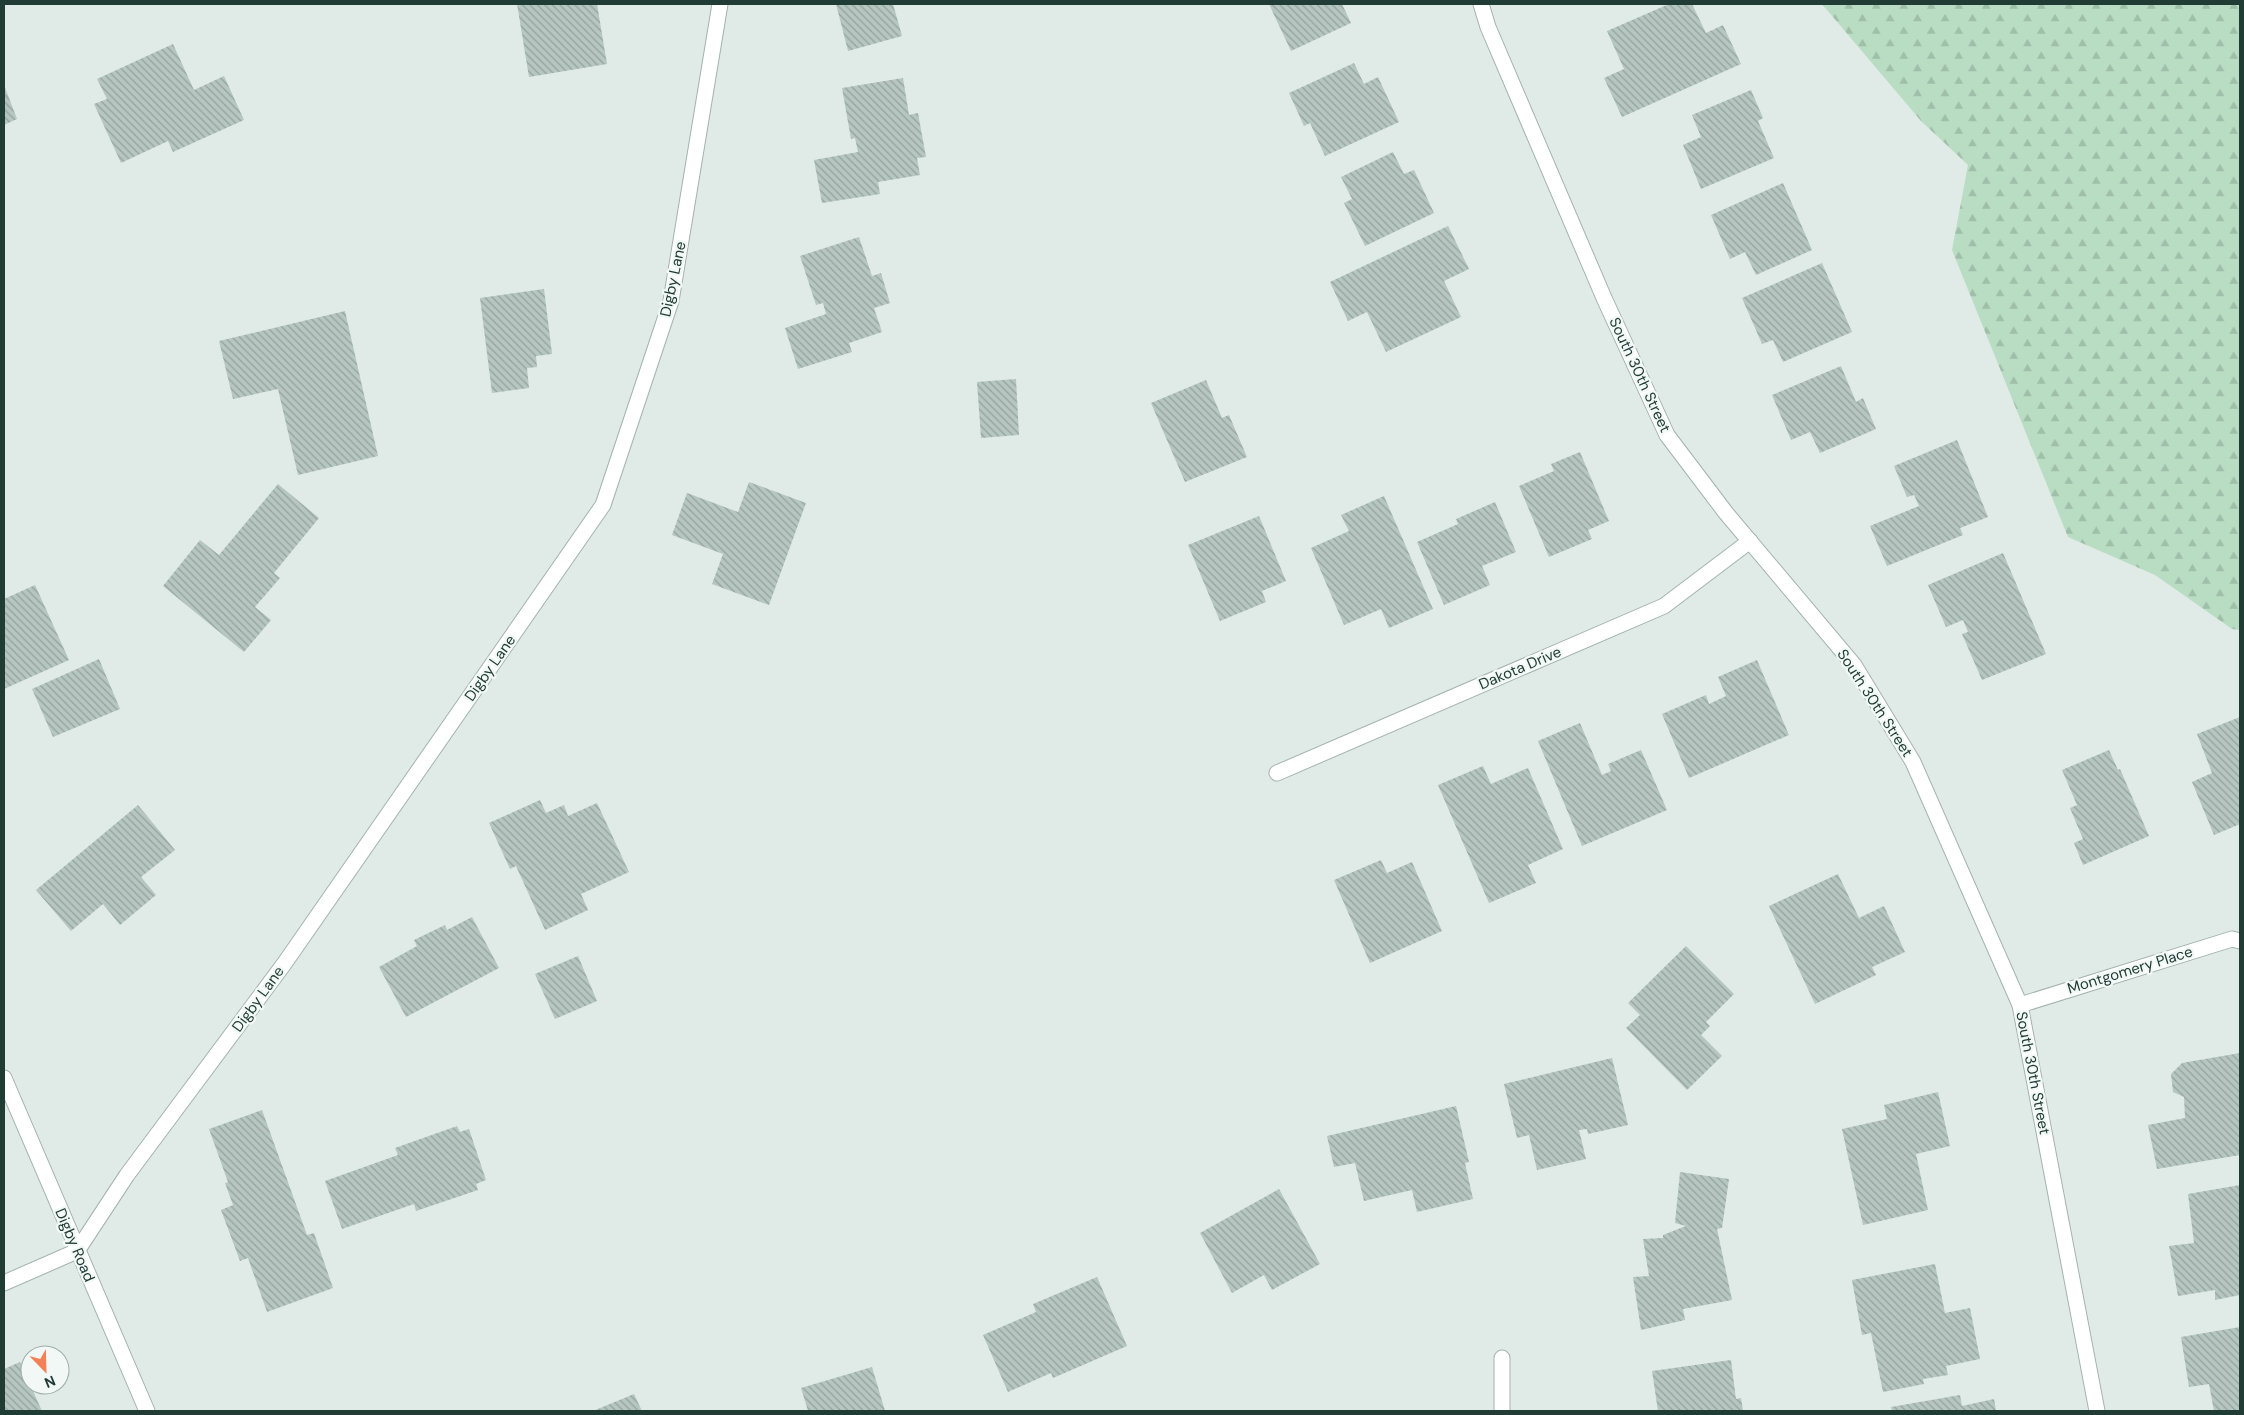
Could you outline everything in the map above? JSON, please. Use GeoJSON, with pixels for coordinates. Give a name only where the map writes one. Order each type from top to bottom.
{"type":"FeatureCollection","features":[{"type":"Feature","properties":{"kind":"street","name":"Digby Lane"},"geometry":{"type":"LineString","coordinates":[[77,1251],[128,1175],[284,964],[603,506],[671,301],[720,4]]}},
{"type":"Feature","properties":{"kind":"street","name":"South 30th Street"},"geometry":{"type":"LineString","coordinates":[[1481,4],[1488,27],[1577,234],[1667,435],[1750,541],[1854,665],[1913,762],[2020,1005],[2097,1411]]}},
{"type":"Feature","properties":{"kind":"street","name":"Dakota Drive"},"geometry":{"type":"LineString","coordinates":[[1277,773],[1664,606],[1750,541]]}},
{"type":"Feature","properties":{"kind":"street","name":"Montgomery Place"},"geometry":{"type":"LineString","coordinates":[[2020,1005],[2232,939],[2240,941]]}},
{"type":"Feature","properties":{"kind":"street","name":"Digby Road"},"geometry":{"type":"LineString","coordinates":[[4,1078],[147,1411]]}},
{"type":"Feature","properties":{"kind":"street"},"geometry":{"type":"LineString","coordinates":[[4,1283],[77,1251]]}},
{"type":"Feature","properties":{"kind":"street"},"geometry":{"type":"LineString","coordinates":[[1502,1358],[1502,1411]]}},
{"type":"Feature","properties":{"kind":"green space"},"geometry":{"type":"Polygon","coordinates":[[[1822,4],[2240,4],[2240,630],[2232,629],[2155,575],[2068,537],[1952,250],[1968,165],[1921,121],[1822,4]]]}},
{"type":"Feature","properties":{"kind":"building"},"geometry":{"type":"Polygon","coordinates":[[[517,4],[597,4],[607,64],[529,77],[517,4]]]}},
{"type":"Feature","properties":{"kind":"building"},"geometry":{"type":"Polygon","coordinates":[[[836,4],[893,4],[902,36],[848,51],[836,4]]]}},
{"type":"Feature","properties":{"kind":"building"},"geometry":{"type":"Polygon","coordinates":[[[1269,4],[1342,4],[1351,23],[1291,51],[1269,4]]]}},
{"type":"Feature","properties":{"kind":"building"},"geometry":{"type":"Polygon","coordinates":[[[1669,4],[1692,4],[1706,33],[1723,25],[1741,64],[1622,117],[1604,78],[1624,69],[1607,31],[1669,4]]]}},
{"type":"Feature","properties":{"kind":"building"},"geometry":{"type":"Polygon","coordinates":[[[173,44],[194,90],[224,76],[244,120],[173,152],[168,141],[121,163],[94,104],[107,99],[97,79],[173,44]]]}},
{"type":"Feature","properties":{"kind":"building"},"geometry":{"type":"Polygon","coordinates":[[[1354,63],[1364,84],[1378,77],[1399,122],[1325,156],[1310,123],[1304,126],[1289,93],[1354,63]]]}},
{"type":"Feature","properties":{"kind":"building"},"geometry":{"type":"Polygon","coordinates":[[[903,78],[909,115],[918,113],[926,157],[917,158],[920,175],[878,182],[880,194],[822,203],[814,160],[858,152],[855,138],[851,139],[842,88],[903,78]]]}},
{"type":"Feature","properties":{"kind":"building"},"geometry":{"type":"Polygon","coordinates":[[[4,85],[17,119],[4,125],[4,85]]]}},
{"type":"Feature","properties":{"kind":"building"},"geometry":{"type":"Polygon","coordinates":[[[1751,90],[1763,118],[1758,121],[1774,158],[1701,189],[1683,145],[1701,137],[1692,115],[1751,90]]]}},
{"type":"Feature","properties":{"kind":"building"},"geometry":{"type":"Polygon","coordinates":[[[1393,152],[1404,174],[1414,170],[1434,213],[1365,246],[1344,203],[1352,199],[1341,177],[1393,152]]]}},
{"type":"Feature","properties":{"kind":"building"},"geometry":{"type":"Polygon","coordinates":[[[1783,183],[1812,250],[1756,275],[1745,252],[1730,259],[1711,215],[1783,183]]]}},
{"type":"Feature","properties":{"kind":"building"},"geometry":{"type":"Polygon","coordinates":[[[1448,226],[1469,269],[1444,281],[1461,317],[1386,352],[1367,312],[1348,321],[1330,282],[1448,226]]]}},
{"type":"Feature","properties":{"kind":"building"},"geometry":{"type":"Polygon","coordinates":[[[859,237],[872,276],[881,273],[890,303],[874,308],[882,332],[849,343],[852,352],[798,369],[785,328],[826,314],[823,303],[816,305],[800,256],[859,237]]]}},
{"type":"Feature","properties":{"kind":"building"},"geometry":{"type":"Polygon","coordinates":[[[1822,263],[1852,332],[1783,362],[1773,340],[1762,344],[1742,298],[1822,263]]]}},
{"type":"Feature","properties":{"kind":"building"},"geometry":{"type":"Polygon","coordinates":[[[544,289],[552,354],[536,356],[537,367],[527,368],[529,388],[492,393],[480,298],[544,289]]]}},
{"type":"Feature","properties":{"kind":"building"},"geometry":{"type":"Polygon","coordinates":[[[345,311],[378,456],[298,475],[278,389],[233,399],[219,341],[345,311]]]}},
{"type":"Feature","properties":{"kind":"building"},"geometry":{"type":"Polygon","coordinates":[[[1841,366],[1856,402],[1863,398],[1876,429],[1820,453],[1810,432],[1791,440],[1772,395],[1841,366]]]}},
{"type":"Feature","properties":{"kind":"building"},"geometry":{"type":"Polygon","coordinates":[[[1016,379],[1019,435],[981,438],[977,382],[1016,379]]]}},
{"type":"Feature","properties":{"kind":"building"},"geometry":{"type":"Polygon","coordinates":[[[1206,380],[1222,418],[1229,415],[1247,457],[1185,482],[1151,403],[1206,380]]]}},
{"type":"Feature","properties":{"kind":"building"},"geometry":{"type":"Polygon","coordinates":[[[1957,440],[1988,517],[1960,528],[1963,535],[1887,566],[1870,526],[1919,506],[1914,495],[1907,497],[1894,466],[1957,440]]]}},
{"type":"Feature","properties":{"kind":"building"},"geometry":{"type":"Polygon","coordinates":[[[1580,452],[1609,521],[1588,530],[1592,539],[1549,557],[1519,486],[1554,471],[1551,464],[1580,452]]]}},
{"type":"Feature","properties":{"kind":"building"},"geometry":{"type":"Polygon","coordinates":[[[749,482],[806,503],[769,605],[712,584],[723,554],[672,535],[687,493],[738,512],[749,482]]]}},
{"type":"Feature","properties":{"kind":"building"},"geometry":{"type":"Polygon","coordinates":[[[278,484],[319,518],[274,573],[280,578],[255,607],[271,620],[244,652],[163,586],[200,540],[219,555],[278,484]]]}},
{"type":"Feature","properties":{"kind":"building"},"geometry":{"type":"Polygon","coordinates":[[[1384,496],[1433,609],[1389,628],[1381,609],[1344,625],[1311,548],[1349,531],[1341,515],[1384,496]]]}},
{"type":"Feature","properties":{"kind":"building"},"geometry":{"type":"Polygon","coordinates":[[[1495,502],[1516,552],[1482,566],[1490,585],[1444,605],[1417,542],[1458,524],[1456,519],[1495,502]]]}},
{"type":"Feature","properties":{"kind":"building"},"geometry":{"type":"Polygon","coordinates":[[[1259,516],[1286,581],[1262,591],[1266,602],[1220,621],[1188,545],[1259,516]]]}},
{"type":"Feature","properties":{"kind":"building"},"geometry":{"type":"Polygon","coordinates":[[[2003,553],[2046,654],[1982,680],[1962,634],[1968,632],[1963,620],[1946,627],[1928,585],[2003,553]]]}},
{"type":"Feature","properties":{"kind":"building"},"geometry":{"type":"Polygon","coordinates":[[[35,585],[69,660],[4,689],[4,599],[35,585]]]}},
{"type":"Feature","properties":{"kind":"building"},"geometry":{"type":"Polygon","coordinates":[[[99,659],[120,709],[53,737],[32,689],[99,659]]]}},
{"type":"Feature","properties":{"kind":"building"},"geometry":{"type":"Polygon","coordinates":[[[1757,660],[1789,735],[1689,778],[1662,714],[1706,695],[1709,704],[1726,696],[1718,677],[1757,660]]]}},
{"type":"Feature","properties":{"kind":"building"},"geometry":{"type":"Polygon","coordinates":[[[2240,717],[2240,824],[2214,835],[2192,782],[2212,773],[2197,734],[2240,717]]]}},
{"type":"Feature","properties":{"kind":"building"},"geometry":{"type":"Polygon","coordinates":[[[1580,723],[1602,775],[1611,771],[1608,764],[1641,750],[1667,810],[1582,846],[1538,741],[1580,723]]]}},
{"type":"Feature","properties":{"kind":"building"},"geometry":{"type":"Polygon","coordinates":[[[2109,750],[2118,770],[2120,769],[2149,836],[2083,865],[2074,843],[2083,839],[2070,808],[2077,805],[2062,770],[2109,750]]]}},
{"type":"Feature","properties":{"kind":"building"},"geometry":{"type":"Polygon","coordinates":[[[1483,766],[1491,784],[1528,768],[1563,849],[1528,865],[1536,883],[1489,903],[1438,785],[1483,766]]]}},
{"type":"Feature","properties":{"kind":"building"},"geometry":{"type":"Polygon","coordinates":[[[540,800],[546,813],[564,805],[568,816],[597,803],[629,872],[581,894],[588,910],[545,930],[516,866],[510,869],[489,823],[540,800]]]}},
{"type":"Feature","properties":{"kind":"building"},"geometry":{"type":"Polygon","coordinates":[[[138,805],[175,850],[141,877],[156,895],[120,925],[103,904],[71,931],[36,890],[138,805]]]}},
{"type":"Feature","properties":{"kind":"building"},"geometry":{"type":"Polygon","coordinates":[[[1381,860],[1387,873],[1412,862],[1442,931],[1370,963],[1334,880],[1381,860]]]}},
{"type":"Feature","properties":{"kind":"building"},"geometry":{"type":"Polygon","coordinates":[[[1838,874],[1859,918],[1884,906],[1905,952],[1872,967],[1876,975],[1815,1004],[1769,906],[1838,874]]]}},
{"type":"Feature","properties":{"kind":"building"},"geometry":{"type":"Polygon","coordinates":[[[472,917],[499,968],[406,1017],[379,967],[417,946],[414,940],[445,925],[447,930],[472,917]]]}},
{"type":"Feature","properties":{"kind":"building"},"geometry":{"type":"Polygon","coordinates":[[[1686,946],[1734,994],[1706,1022],[1710,1026],[1701,1035],[1722,1056],[1687,1090],[1626,1028],[1640,1015],[1628,1003],[1686,946]]]}},
{"type":"Feature","properties":{"kind":"building"},"geometry":{"type":"Polygon","coordinates":[[[578,956],[597,1001],[555,1019],[535,974],[578,956]]]}},
{"type":"Feature","properties":{"kind":"building"},"geometry":{"type":"Polygon","coordinates":[[[2240,1053],[2240,1155],[2157,1169],[2148,1125],[2185,1118],[2184,1097],[2173,1092],[2171,1074],[2182,1063],[2240,1053]]]}},
{"type":"Feature","properties":{"kind":"building"},"geometry":{"type":"Polygon","coordinates":[[[1612,1058],[1628,1125],[1588,1134],[1587,1129],[1579,1130],[1586,1159],[1537,1170],[1529,1135],[1517,1138],[1504,1084],[1612,1058]]]}},
{"type":"Feature","properties":{"kind":"building"},"geometry":{"type":"Polygon","coordinates":[[[1938,1092],[1950,1146],[1916,1154],[1928,1210],[1863,1225],[1842,1129],[1887,1119],[1884,1105],[1938,1092]]]}},
{"type":"Feature","properties":{"kind":"building"},"geometry":{"type":"Polygon","coordinates":[[[1456,1106],[1469,1162],[1465,1163],[1473,1199],[1417,1212],[1412,1190],[1364,1201],[1355,1163],[1334,1167],[1327,1136],[1456,1106]]]}},
{"type":"Feature","properties":{"kind":"building"},"geometry":{"type":"Polygon","coordinates":[[[262,1110],[307,1235],[314,1233],[333,1288],[267,1312],[248,1258],[240,1261],[221,1210],[233,1205],[225,1183],[228,1182],[209,1129],[262,1110]]]}},
{"type":"Feature","properties":{"kind":"building"},"geometry":{"type":"Polygon","coordinates":[[[457,1126],[460,1132],[469,1129],[486,1180],[476,1184],[478,1190],[416,1211],[414,1204],[342,1229],[325,1181],[398,1155],[395,1148],[457,1126]]]}},
{"type":"Feature","properties":{"kind":"building"},"geometry":{"type":"Polygon","coordinates":[[[1680,1172],[1729,1179],[1722,1228],[1717,1229],[1732,1300],[1683,1309],[1685,1320],[1641,1330],[1633,1277],[1649,1276],[1643,1239],[1663,1238],[1663,1235],[1686,1226],[1675,1223],[1680,1172]]]}},
{"type":"Feature","properties":{"kind":"building"},"geometry":{"type":"Polygon","coordinates":[[[2240,1185],[2240,1295],[2215,1300],[2215,1290],[2178,1296],[2169,1246],[2194,1243],[2188,1194],[2240,1185]]]}},
{"type":"Feature","properties":{"kind":"building"},"geometry":{"type":"Polygon","coordinates":[[[1279,1189],[1320,1264],[1272,1290],[1264,1275],[1232,1293],[1200,1233],[1279,1189]]]}},
{"type":"Feature","properties":{"kind":"building"},"geometry":{"type":"Polygon","coordinates":[[[1935,1264],[1945,1313],[1970,1308],[1980,1359],[1946,1366],[1948,1375],[1923,1379],[1924,1384],[1883,1392],[1871,1333],[1862,1335],[1852,1280],[1935,1264]]]}},
{"type":"Feature","properties":{"kind":"building"},"geometry":{"type":"Polygon","coordinates":[[[1097,1277],[1127,1346],[1053,1378],[1051,1373],[1008,1392],[983,1335],[1036,1312],[1033,1304],[1097,1277]]]}},
{"type":"Feature","properties":{"kind":"building"},"geometry":{"type":"Polygon","coordinates":[[[2240,1327],[2240,1411],[2214,1411],[2209,1384],[2189,1387],[2181,1337],[2240,1327]]]}},
{"type":"Feature","properties":{"kind":"building"},"geometry":{"type":"Polygon","coordinates":[[[1731,1360],[1736,1399],[1741,1398],[1743,1411],[1658,1411],[1652,1371],[1731,1360]]]}},
{"type":"Feature","properties":{"kind":"building"},"geometry":{"type":"Polygon","coordinates":[[[20,1362],[20,1395],[35,1395],[42,1411],[4,1411],[4,1369],[20,1362]]]}},
{"type":"Feature","properties":{"kind":"building"},"geometry":{"type":"Polygon","coordinates":[[[872,1367],[885,1411],[808,1411],[801,1388],[872,1367]]]}},
{"type":"Feature","properties":{"kind":"building"},"geometry":{"type":"Polygon","coordinates":[[[634,1394],[642,1411],[593,1411],[634,1394]]]}},
{"type":"Feature","properties":{"kind":"building"},"geometry":{"type":"Polygon","coordinates":[[[1960,1395],[1962,1406],[1994,1399],[1996,1411],[1892,1411],[1891,1407],[1960,1395]]]}}]}
